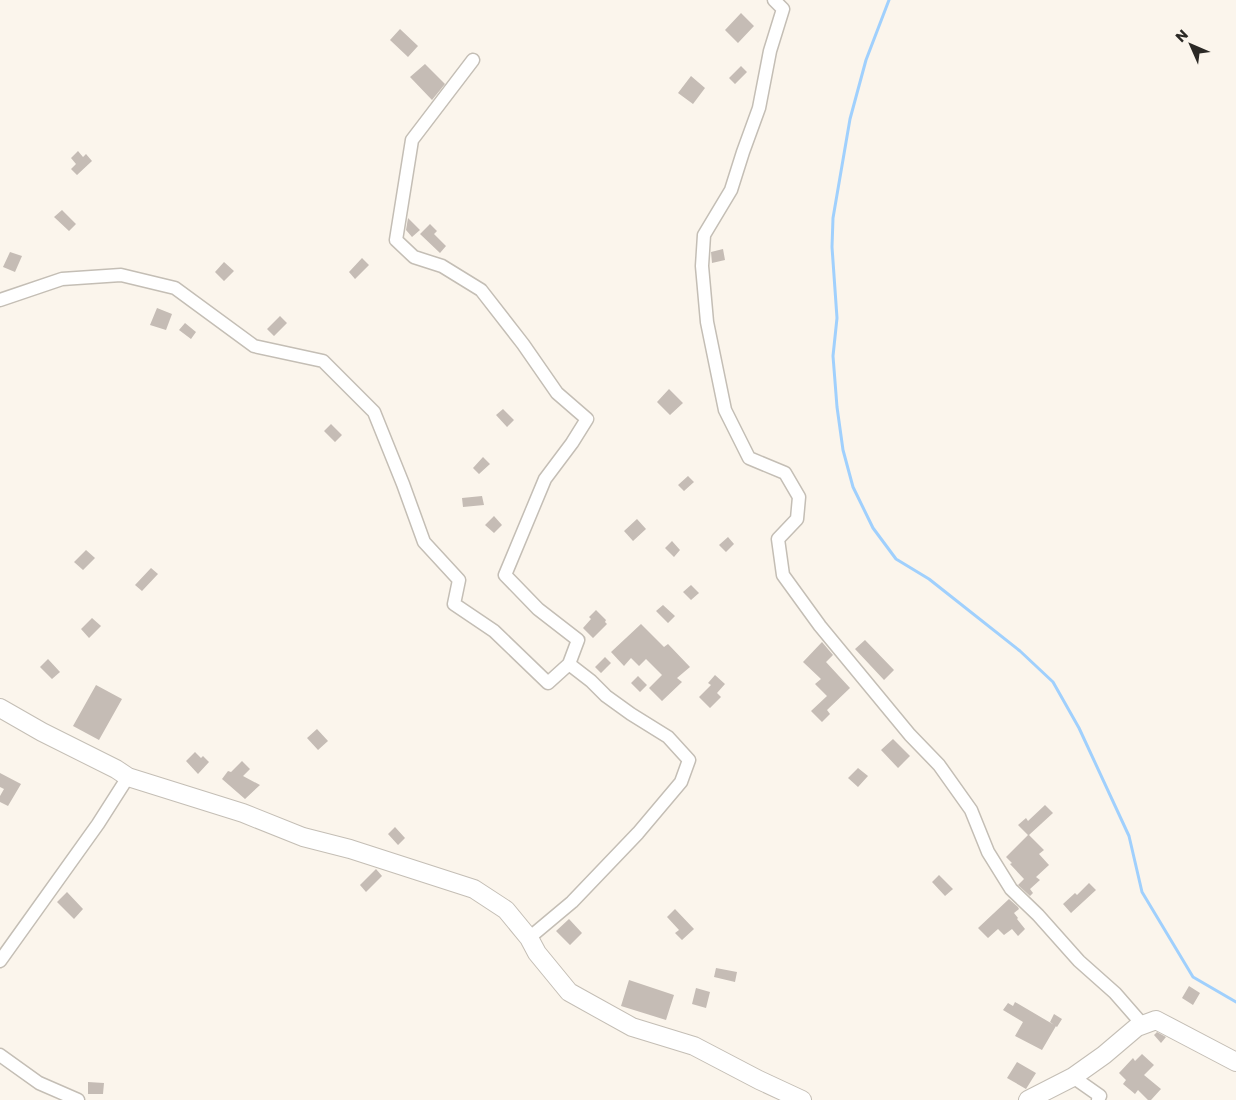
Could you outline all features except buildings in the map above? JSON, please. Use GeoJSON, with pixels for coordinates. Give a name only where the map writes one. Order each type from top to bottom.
{"type":"FeatureCollection","features":[{"type":"Feature","properties":{"kind":"street"},"geometry":{"type":"LineString","coordinates":[[774,0],[783,9],[770,51],[759,108],[732,190],[704,235],[702,266],[707,322],[725,410],[749,458],[784,473],[799,496],[797,520],[778,539],[783,575],[820,626],[910,735],[939,765],[971,810],[988,852],[1011,889],[1038,915],[1079,961],[1115,993],[1143,1024]]}},
{"type":"Feature","properties":{"kind":"street"},"geometry":{"type":"LineString","coordinates":[[0,300],[62,279],[121,275],[175,288],[254,346],[324,360],[374,412],[424,542],[459,580],[454,604],[494,631],[548,683],[569,664],[578,640],[538,609],[505,575],[544,479],[587,420],[557,393],[523,344],[480,290],[442,266],[414,257],[396,240],[412,140],[473,60]]}},
{"type":"Feature","properties":{"kind":"street"},"geometry":{"type":"LineString","coordinates":[[529,938],[572,902],[638,833],[681,782],[689,760],[668,737],[606,696],[591,681],[569,664]]}},
{"type":"Feature","properties":{"kind":"street"},"geometry":{"type":"LineString","coordinates":[[0,708],[128,777],[243,813],[303,837],[350,849],[474,889],[506,910],[569,992],[632,1027],[694,1046],[802,1100]]}},
{"type":"Feature","properties":{"kind":"street"},"geometry":{"type":"LineString","coordinates":[[0,961],[98,824],[128,777]]}},
{"type":"Feature","properties":{"kind":"street"},"geometry":{"type":"LineString","coordinates":[[1028,1100],[1073,1077],[1104,1055],[1137,1027],[1156,1020],[1236,1062]]}},
{"type":"Feature","properties":{"kind":"street"},"geometry":{"type":"LineString","coordinates":[[0,1055],[39,1083],[78,1100]]}},
{"type":"Feature","properties":{"kind":"street"},"geometry":{"type":"LineString","coordinates":[[1073,1077],[1100,1096],[1098,1100]]}},
{"type":"Feature","properties":{"kind":"waterway"},"geometry":{"type":"LineString","coordinates":[[889,0],[866,60],[850,119],[833,218],[832,247],[837,318],[833,356],[843,450],[853,487],[873,528],[896,559],[929,579],[1020,651],[1053,682],[1079,728],[1129,836],[1142,892],[1193,977],[1236,1002]]}}]}
